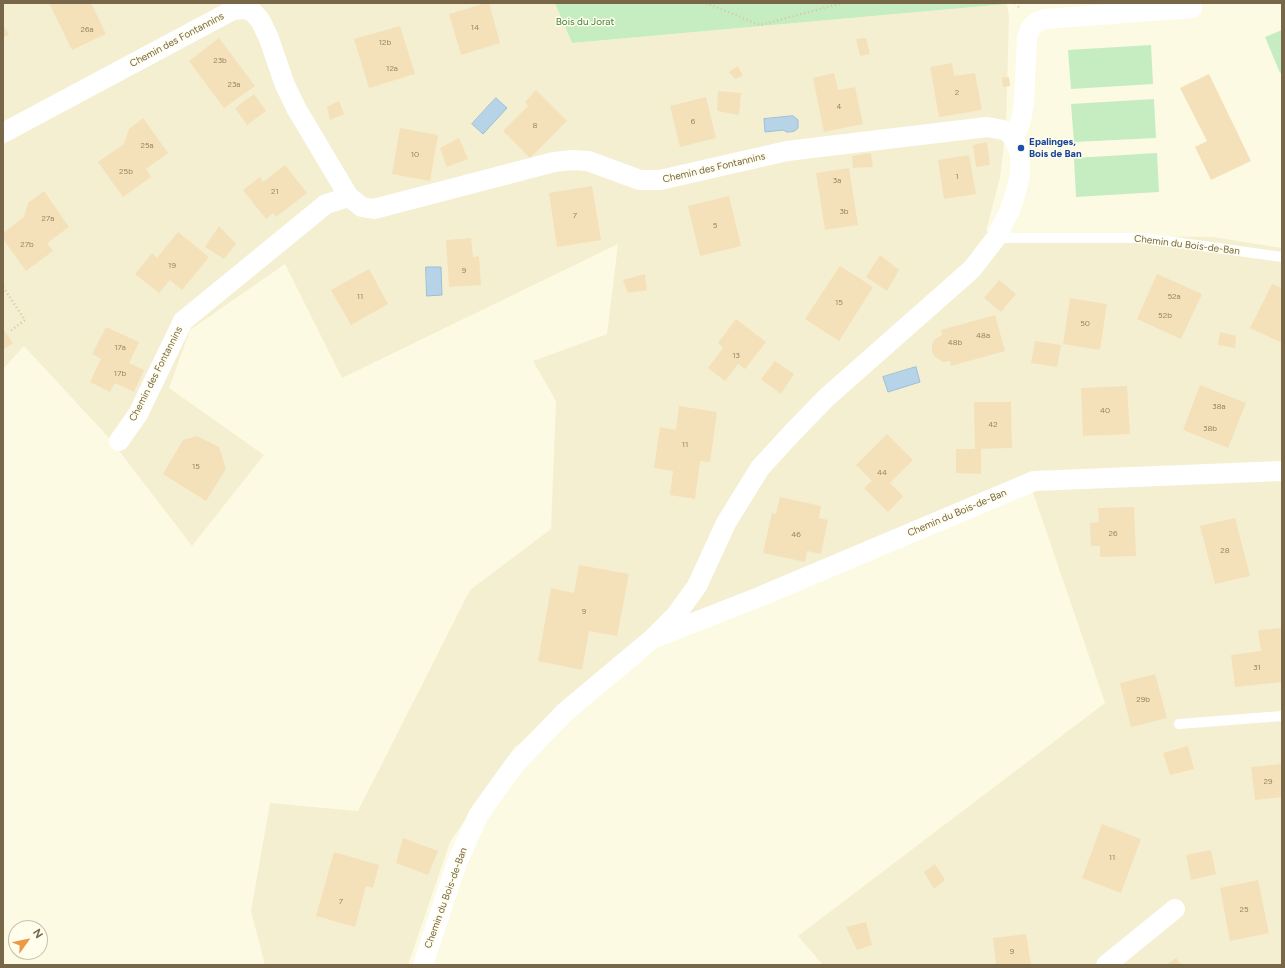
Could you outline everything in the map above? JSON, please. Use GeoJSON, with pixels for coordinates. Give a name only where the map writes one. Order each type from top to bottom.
{"type":"FeatureCollection","features":[{"type":"Feature","properties":{"kind":"street"},"geometry":{"type":"LineString","coordinates":[[1014,139],[1021,120],[1024,103],[1027,38],[1029,30],[1038,21],[1045,19],[1192,8]]}},
{"type":"Feature","properties":{"kind":"street","name":"Chemin des Fontannins"},"geometry":{"type":"LineString","coordinates":[[3,133],[233,10],[244,9],[252,11],[260,20],[268,36],[285,85],[296,108],[349,197],[362,207],[374,209],[554,162],[572,160],[588,161],[640,180],[660,180],[787,151],[987,127],[1003,130],[1014,139]]}},
{"type":"Feature","properties":{"kind":"street","name":"Chemin du Bois-de-Ban"},"geometry":{"type":"LineString","coordinates":[[423,965],[457,862],[479,814],[515,764],[565,712],[651,640],[676,615],[697,586],[726,523],[760,468],[826,398],[972,269],[996,238],[1010,210],[1017,186],[1021,160],[1020,153],[1014,139]]}},
{"type":"Feature","properties":{"kind":"street","name":"Chemin des Fontannins"},"geometry":{"type":"LineString","coordinates":[[119,441],[138,414],[183,321],[326,204],[349,197]]}},
{"type":"Feature","properties":{"kind":"street","name":"Chemin du Bois-de-Ban"},"geometry":{"type":"LineString","coordinates":[[651,640],[766,594],[1034,481],[1282,471]]}},
{"type":"Feature","properties":{"kind":"street"},"geometry":{"type":"LineString","coordinates":[[1106,965],[1175,909]]}},
{"type":"Feature","properties":{"kind":"lane","name":"Chemin du Bois-de-Ban"},"geometry":{"type":"LineString","coordinates":[[996,238],[1146,238],[1282,257]]}},
{"type":"Feature","properties":{"kind":"lane"},"geometry":{"type":"LineString","coordinates":[[1179,724],[1282,716]]}},
{"type":"Feature","properties":{"kind":"path"},"geometry":{"type":"LineString","coordinates":[[706,3],[760,25],[843,3]]}},
{"type":"Feature","properties":{"kind":"path"},"geometry":{"type":"LineString","coordinates":[[3,287],[25,320],[10,331]]}},
{"type":"Feature","properties":{"kind":"shaded area"},"geometry":{"type":"Polygon","coordinates":[[[3,3],[555,3],[572,43],[1007,4],[1009,17],[1006,128],[1000,178],[986,231],[1016,235],[1213,237],[1282,248],[1282,965],[823,965],[798,936],[1105,703],[1027,475],[642,636],[514,748],[450,842],[408,965],[265,965],[251,911],[270,803],[358,811],[470,590],[551,529],[556,401],[533,361],[607,334],[618,244],[342,378],[285,264],[190,330],[169,388],[264,455],[192,546],[110,439],[24,346],[3,369],[3,3]]]}},
{"type":"Feature","properties":{"kind":"green space","name":"Bois du Jorat"},"geometry":{"type":"Polygon","coordinates":[[[555,3],[1036,3],[1007,4],[572,43],[555,3]]]}},
{"type":"Feature","properties":{"kind":"green space"},"geometry":{"type":"Polygon","coordinates":[[[1282,30],[1282,72],[1280,73],[1265,37],[1282,30]]]}},
{"type":"Feature","properties":{"kind":"green space"},"geometry":{"type":"Polygon","coordinates":[[[1151,45],[1153,84],[1071,89],[1068,50],[1151,45]]]}},
{"type":"Feature","properties":{"kind":"green space"},"geometry":{"type":"Polygon","coordinates":[[[1154,99],[1156,138],[1074,142],[1071,104],[1154,99]]]}},
{"type":"Feature","properties":{"kind":"green space"},"geometry":{"type":"Polygon","coordinates":[[[1157,153],[1159,192],[1076,197],[1074,158],[1157,153]]]}},
{"type":"Feature","properties":{"kind":"water"},"geometry":{"type":"Polygon","coordinates":[[[496,98],[507,108],[483,134],[472,124],[496,98]]]}},
{"type":"Feature","properties":{"kind":"water"},"geometry":{"type":"Polygon","coordinates":[[[793,116],[798,120],[798,128],[793,132],[786,132],[784,130],[765,132],[764,119],[793,116]]]}},
{"type":"Feature","properties":{"kind":"water"},"geometry":{"type":"Polygon","coordinates":[[[426,267],[441,267],[442,295],[427,296],[426,267]]]}},
{"type":"Feature","properties":{"kind":"water"},"geometry":{"type":"Polygon","coordinates":[[[916,367],[920,382],[888,392],[883,377],[916,367]]]}},
{"type":"Feature","properties":{"kind":"building"},"geometry":{"type":"Polygon","coordinates":[[[49,3],[91,3],[106,34],[72,50],[49,3]]]}},
{"type":"Feature","properties":{"kind":"building"},"geometry":{"type":"Polygon","coordinates":[[[489,3],[500,43],[461,55],[449,14],[489,3]]]}},
{"type":"Feature","properties":{"kind":"building"},"geometry":{"type":"Polygon","coordinates":[[[3,25],[9,34],[3,38],[3,25]]]}},
{"type":"Feature","properties":{"kind":"building"},"geometry":{"type":"Polygon","coordinates":[[[400,26],[415,74],[369,88],[354,39],[400,26]]]}},
{"type":"Feature","properties":{"kind":"building"},"geometry":{"type":"Polygon","coordinates":[[[219,38],[255,86],[224,108],[189,61],[219,38]]]}},
{"type":"Feature","properties":{"kind":"building"},"geometry":{"type":"Polygon","coordinates":[[[866,38],[870,54],[860,56],[856,39],[866,38]]]}},
{"type":"Feature","properties":{"kind":"building"},"geometry":{"type":"Polygon","coordinates":[[[952,63],[954,76],[975,73],[982,110],[939,117],[930,67],[952,63]]]}},
{"type":"Feature","properties":{"kind":"building"},"geometry":{"type":"Polygon","coordinates":[[[738,66],[743,76],[735,79],[729,72],[738,66]]]}},
{"type":"Feature","properties":{"kind":"building"},"geometry":{"type":"Polygon","coordinates":[[[834,73],[838,90],[855,87],[863,124],[824,132],[813,78],[834,73]]]}},
{"type":"Feature","properties":{"kind":"building"},"geometry":{"type":"Polygon","coordinates":[[[1209,74],[1251,161],[1211,180],[1195,147],[1207,141],[1180,88],[1209,74]]]}},
{"type":"Feature","properties":{"kind":"building"},"geometry":{"type":"Polygon","coordinates":[[[1009,77],[1010,86],[1003,87],[1002,78],[1009,77]]]}},
{"type":"Feature","properties":{"kind":"building"},"geometry":{"type":"Polygon","coordinates":[[[536,90],[567,121],[530,158],[503,131],[528,106],[525,102],[536,90]]]}},
{"type":"Feature","properties":{"kind":"building"},"geometry":{"type":"Polygon","coordinates":[[[718,91],[741,93],[739,115],[717,111],[718,91]]]}},
{"type":"Feature","properties":{"kind":"building"},"geometry":{"type":"Polygon","coordinates":[[[254,94],[266,111],[247,125],[235,108],[254,94]]]}},
{"type":"Feature","properties":{"kind":"building"},"geometry":{"type":"Polygon","coordinates":[[[706,97],[716,138],[680,147],[670,106],[706,97]]]}},
{"type":"Feature","properties":{"kind":"building"},"geometry":{"type":"Polygon","coordinates":[[[339,101],[344,114],[330,120],[327,107],[339,101]]]}},
{"type":"Feature","properties":{"kind":"building"},"geometry":{"type":"Polygon","coordinates":[[[143,118],[168,153],[146,169],[151,177],[123,197],[98,162],[124,144],[129,129],[143,118]]]}},
{"type":"Feature","properties":{"kind":"building"},"geometry":{"type":"Polygon","coordinates":[[[400,128],[438,135],[430,181],[392,174],[400,128]]]}},
{"type":"Feature","properties":{"kind":"building"},"geometry":{"type":"Polygon","coordinates":[[[459,138],[468,159],[447,167],[440,148],[459,138]]]}},
{"type":"Feature","properties":{"kind":"building"},"geometry":{"type":"Polygon","coordinates":[[[987,142],[990,165],[976,167],[973,145],[987,142]]]}},
{"type":"Feature","properties":{"kind":"building"},"geometry":{"type":"Polygon","coordinates":[[[871,153],[873,167],[853,168],[852,156],[871,153]]]}},
{"type":"Feature","properties":{"kind":"building"},"geometry":{"type":"Polygon","coordinates":[[[969,155],[976,194],[944,199],[938,160],[969,155]]]}},
{"type":"Feature","properties":{"kind":"building"},"geometry":{"type":"Polygon","coordinates":[[[285,165],[307,193],[276,217],[273,213],[266,219],[243,190],[260,177],[263,182],[285,165]]]}},
{"type":"Feature","properties":{"kind":"building"},"geometry":{"type":"Polygon","coordinates":[[[849,168],[858,225],[825,230],[816,173],[849,168]]]}},
{"type":"Feature","properties":{"kind":"building"},"geometry":{"type":"Polygon","coordinates":[[[592,186],[601,240],[557,247],[549,193],[592,186]]]}},
{"type":"Feature","properties":{"kind":"building"},"geometry":{"type":"Polygon","coordinates":[[[44,191],[69,227],[47,243],[53,251],[26,271],[3,239],[3,233],[24,217],[28,203],[44,191]]]}},
{"type":"Feature","properties":{"kind":"building"},"geometry":{"type":"Polygon","coordinates":[[[729,196],[741,246],[700,256],[688,206],[729,196]]]}},
{"type":"Feature","properties":{"kind":"building"},"geometry":{"type":"Polygon","coordinates":[[[219,226],[236,244],[224,259],[205,247],[219,226]]]}},
{"type":"Feature","properties":{"kind":"building"},"geometry":{"type":"Polygon","coordinates":[[[178,232],[209,257],[182,290],[170,280],[159,293],[135,274],[152,253],[157,258],[178,232]]]}},
{"type":"Feature","properties":{"kind":"building"},"geometry":{"type":"Polygon","coordinates":[[[471,238],[473,257],[479,256],[481,285],[449,287],[446,240],[471,238]]]}},
{"type":"Feature","properties":{"kind":"building"},"geometry":{"type":"Polygon","coordinates":[[[880,255],[899,270],[887,291],[866,277],[880,255]]]}},
{"type":"Feature","properties":{"kind":"building"},"geometry":{"type":"Polygon","coordinates":[[[840,266],[873,287],[839,341],[805,319],[840,266]]]}},
{"type":"Feature","properties":{"kind":"building"},"geometry":{"type":"Polygon","coordinates":[[[369,269],[388,304],[351,325],[331,290],[369,269]]]}},
{"type":"Feature","properties":{"kind":"building"},"geometry":{"type":"Polygon","coordinates":[[[645,274],[647,290],[628,293],[623,280],[645,274]]]}},
{"type":"Feature","properties":{"kind":"building"},"geometry":{"type":"Polygon","coordinates":[[[1157,274],[1202,294],[1181,339],[1137,319],[1157,274]]]}},
{"type":"Feature","properties":{"kind":"building"},"geometry":{"type":"Polygon","coordinates":[[[999,280],[1016,294],[1001,312],[984,298],[999,280]]]}},
{"type":"Feature","properties":{"kind":"building"},"geometry":{"type":"Polygon","coordinates":[[[1272,284],[1282,288],[1282,343],[1250,328],[1272,284]]]}},
{"type":"Feature","properties":{"kind":"building"},"geometry":{"type":"Polygon","coordinates":[[[1070,298],[1107,304],[1100,350],[1063,344],[1070,298]]]}},
{"type":"Feature","properties":{"kind":"building"},"geometry":{"type":"Polygon","coordinates":[[[995,315],[1005,351],[951,366],[950,361],[943,362],[934,356],[932,352],[932,345],[934,340],[942,335],[941,330],[995,315]]]}},
{"type":"Feature","properties":{"kind":"building"},"geometry":{"type":"Polygon","coordinates":[[[736,319],[766,342],[745,369],[738,364],[725,381],[708,368],[723,348],[718,343],[736,319]]]}},
{"type":"Feature","properties":{"kind":"building"},"geometry":{"type":"Polygon","coordinates":[[[106,327],[139,342],[129,363],[144,370],[134,392],[115,383],[110,392],[90,382],[101,359],[92,354],[106,327]]]}},
{"type":"Feature","properties":{"kind":"building"},"geometry":{"type":"Polygon","coordinates":[[[3,329],[13,343],[3,350],[3,329]]]}},
{"type":"Feature","properties":{"kind":"building"},"geometry":{"type":"Polygon","coordinates":[[[1220,332],[1236,336],[1235,348],[1218,345],[1220,332]]]}},
{"type":"Feature","properties":{"kind":"building"},"geometry":{"type":"Polygon","coordinates":[[[1035,341],[1061,345],[1057,367],[1031,363],[1035,341]]]}},
{"type":"Feature","properties":{"kind":"building"},"geometry":{"type":"Polygon","coordinates":[[[775,361],[794,374],[781,394],[761,379],[775,361]]]}},
{"type":"Feature","properties":{"kind":"building"},"geometry":{"type":"Polygon","coordinates":[[[1200,385],[1246,403],[1228,448],[1183,430],[1200,385]]]}},
{"type":"Feature","properties":{"kind":"building"},"geometry":{"type":"Polygon","coordinates":[[[1127,386],[1130,434],[1083,436],[1081,388],[1127,386]]]}},
{"type":"Feature","properties":{"kind":"building"},"geometry":{"type":"Polygon","coordinates":[[[974,402],[1011,402],[1012,448],[975,449],[974,402]]]}},
{"type":"Feature","properties":{"kind":"building"},"geometry":{"type":"Polygon","coordinates":[[[679,406],[717,412],[710,462],[700,461],[695,499],[670,495],[673,471],[654,468],[660,427],[676,430],[679,406]]]}},
{"type":"Feature","properties":{"kind":"building"},"geometry":{"type":"Polygon","coordinates":[[[887,434],[913,460],[890,483],[903,496],[888,512],[864,488],[872,481],[856,465],[887,434]]]}},
{"type":"Feature","properties":{"kind":"building"},"geometry":{"type":"Polygon","coordinates":[[[197,436],[219,447],[226,469],[206,501],[163,474],[183,440],[197,436]]]}},
{"type":"Feature","properties":{"kind":"building"},"geometry":{"type":"Polygon","coordinates":[[[956,449],[981,449],[981,474],[956,473],[956,449]]]}},
{"type":"Feature","properties":{"kind":"building"},"geometry":{"type":"Polygon","coordinates":[[[780,497],[821,506],[819,518],[828,520],[821,554],[807,551],[805,562],[763,553],[772,513],[776,514],[780,497]]]}},
{"type":"Feature","properties":{"kind":"building"},"geometry":{"type":"Polygon","coordinates":[[[1134,507],[1136,556],[1100,557],[1100,546],[1091,546],[1090,523],[1099,522],[1098,508],[1134,507]]]}},
{"type":"Feature","properties":{"kind":"building"},"geometry":{"type":"Polygon","coordinates":[[[1235,518],[1250,576],[1215,584],[1200,526],[1235,518]]]}},
{"type":"Feature","properties":{"kind":"building"},"geometry":{"type":"Polygon","coordinates":[[[579,565],[629,574],[617,636],[589,631],[582,670],[538,661],[551,588],[574,593],[579,565]]]}},
{"type":"Feature","properties":{"kind":"building"},"geometry":{"type":"Polygon","coordinates":[[[1282,628],[1282,682],[1235,687],[1231,655],[1261,651],[1258,630],[1282,628]]]}},
{"type":"Feature","properties":{"kind":"building"},"geometry":{"type":"Polygon","coordinates":[[[1155,674],[1167,718],[1131,727],[1120,683],[1155,674]]]}},
{"type":"Feature","properties":{"kind":"building"},"geometry":{"type":"Polygon","coordinates":[[[1188,746],[1194,769],[1170,775],[1163,753],[1188,746]]]}},
{"type":"Feature","properties":{"kind":"building"},"geometry":{"type":"Polygon","coordinates":[[[1282,764],[1282,797],[1255,800],[1251,767],[1282,764]]]}},
{"type":"Feature","properties":{"kind":"building"},"geometry":{"type":"Polygon","coordinates":[[[1102,824],[1141,839],[1121,893],[1082,878],[1102,824]]]}},
{"type":"Feature","properties":{"kind":"building"},"geometry":{"type":"Polygon","coordinates":[[[403,838],[438,851],[428,875],[396,863],[403,838]]]}},
{"type":"Feature","properties":{"kind":"building"},"geometry":{"type":"Polygon","coordinates":[[[1211,850],[1216,874],[1191,880],[1186,855],[1211,850]]]}},
{"type":"Feature","properties":{"kind":"building"},"geometry":{"type":"Polygon","coordinates":[[[334,852],[379,865],[373,888],[366,886],[355,927],[316,916],[334,852]]]}},
{"type":"Feature","properties":{"kind":"building"},"geometry":{"type":"Polygon","coordinates":[[[935,864],[945,880],[934,889],[924,872],[935,864]]]}},
{"type":"Feature","properties":{"kind":"building"},"geometry":{"type":"Polygon","coordinates":[[[1258,880],[1269,933],[1230,941],[1220,888],[1258,880]]]}},
{"type":"Feature","properties":{"kind":"building"},"geometry":{"type":"Polygon","coordinates":[[[866,922],[872,945],[857,950],[846,927],[866,922]]]}},
{"type":"Feature","properties":{"kind":"building"},"geometry":{"type":"Polygon","coordinates":[[[1026,934],[1031,965],[996,965],[993,938],[1026,934]]]}},
{"type":"Feature","properties":{"kind":"building"},"geometry":{"type":"Polygon","coordinates":[[[1176,958],[1181,965],[1166,965],[1176,958]]]}},
{"type":"Feature","properties":{"kind":"place","name":"Epalinges, Bois de Ban"},"geometry":{"type":"Point","coordinates":[1021,148]}}]}
